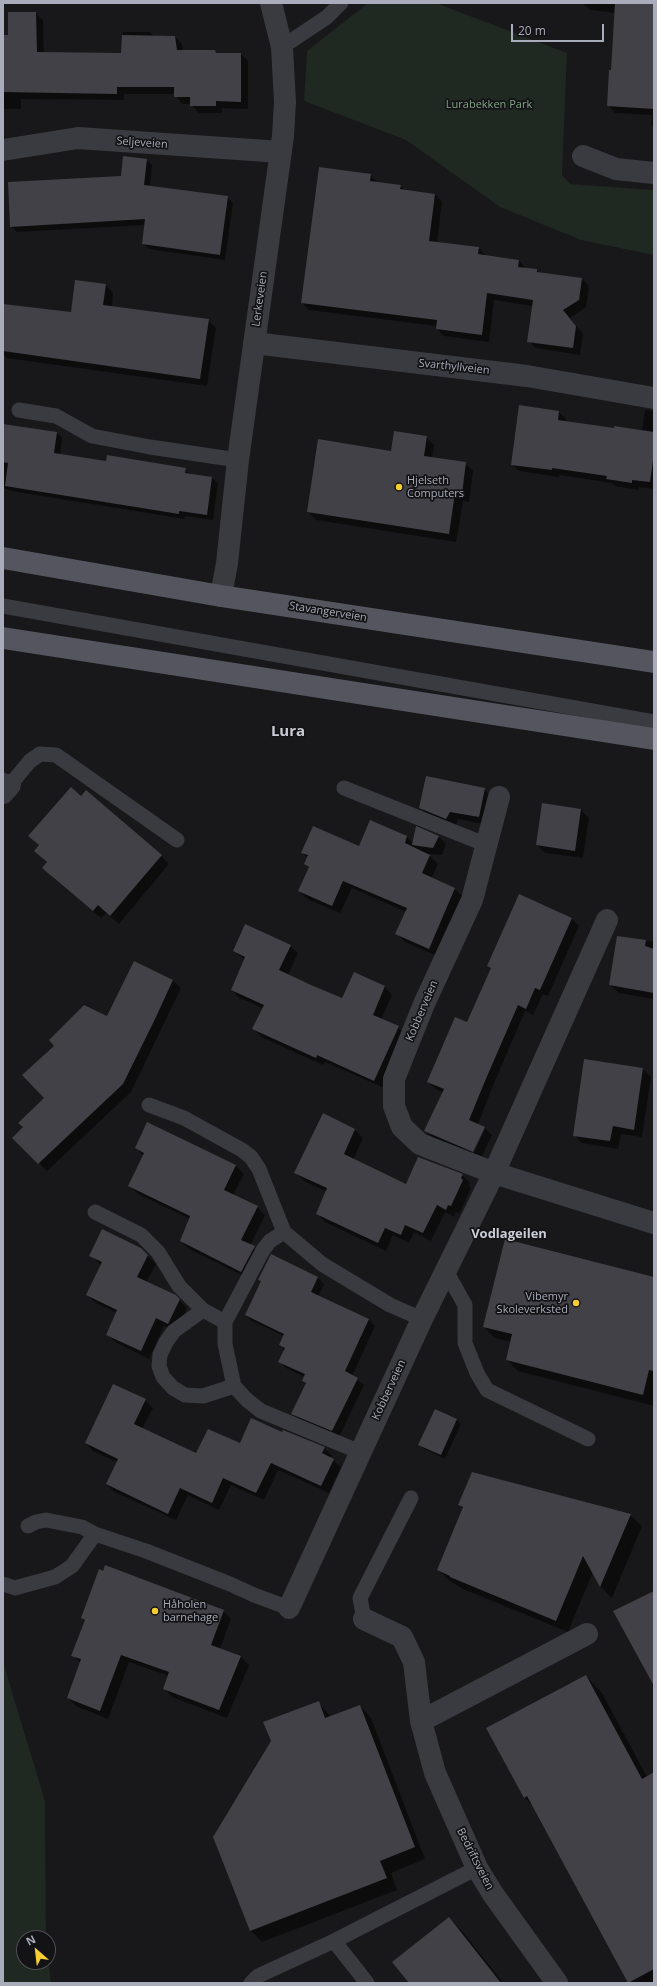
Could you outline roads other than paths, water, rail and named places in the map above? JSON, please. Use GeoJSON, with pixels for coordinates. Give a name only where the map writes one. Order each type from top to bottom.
{"type":"FeatureCollection","features":[{"type":"Feature","properties":{"kind":"main road","name":"Stavangerveien"},"geometry":{"type":"LineString","coordinates":[[3,558],[221,596],[654,662]]}},
{"type":"Feature","properties":{"kind":"main road"},"geometry":{"type":"LineString","coordinates":[[3,638],[654,738]]}},
{"type":"Feature","properties":{"kind":"street","name":"Lerkeveien"},"geometry":{"type":"LineString","coordinates":[[221,596],[227,563],[238,460],[281,152],[285,102],[282,47],[271,3]]}},
{"type":"Feature","properties":{"kind":"street","name":"Seljeveien"},"geometry":{"type":"LineString","coordinates":[[3,150],[78,138],[281,152]]}},
{"type":"Feature","properties":{"kind":"street"},"geometry":{"type":"LineString","coordinates":[[584,156],[616,169],[654,173]]}},
{"type":"Feature","properties":{"kind":"street","name":"Svarthyllveien"},"geometry":{"type":"LineString","coordinates":[[254,343],[527,376],[654,398]]}},
{"type":"Feature","properties":{"kind":"street","name":"Kobberveien"},"geometry":{"type":"LineString","coordinates":[[500,797],[472,900],[424,1004],[394,1079],[394,1106],[402,1127],[420,1144],[494,1174],[654,1222]]}},
{"type":"Feature","properties":{"kind":"street","name":"Kobberveien"},"geometry":{"type":"LineString","coordinates":[[289,1608],[422,1319],[494,1174],[607,920]]}},
{"type":"Feature","properties":{"kind":"street","name":"Bedriftsveien"},"geometry":{"type":"LineString","coordinates":[[364,1619],[402,1637],[414,1662],[421,1721],[435,1773],[477,1868],[493,1894],[557,1983]]}},
{"type":"Feature","properties":{"kind":"street"},"geometry":{"type":"LineString","coordinates":[[421,1721],[587,1634]]}},
{"type":"Feature","properties":{"kind":"lane"},"geometry":{"type":"LineString","coordinates":[[282,47],[327,17],[341,3]]}},
{"type":"Feature","properties":{"kind":"lane"},"geometry":{"type":"LineString","coordinates":[[19,410],[56,416],[92,436],[150,447],[238,460]]}},
{"type":"Feature","properties":{"kind":"lane"},"geometry":{"type":"LineString","coordinates":[[3,606],[654,722]]}},
{"type":"Feature","properties":{"kind":"lane"},"geometry":{"type":"LineString","coordinates":[[5,786],[35,757],[40,754],[56,755],[177,840]]}},
{"type":"Feature","properties":{"kind":"lane"},"geometry":{"type":"LineString","coordinates":[[344,788],[487,845]]}},
{"type":"Feature","properties":{"kind":"lane"},"geometry":{"type":"LineString","coordinates":[[149,1105],[184,1118],[242,1150],[251,1157],[259,1169],[284,1232],[322,1264],[390,1305],[422,1319]]}},
{"type":"Feature","properties":{"kind":"lane"},"geometry":{"type":"LineString","coordinates":[[95,1212],[141,1235],[151,1243],[179,1286],[203,1310],[226,1322]]}},
{"type":"Feature","properties":{"kind":"lane"},"geometry":{"type":"LineString","coordinates":[[284,1232],[270,1241],[263,1250],[226,1322],[225,1344],[234,1386],[247,1400],[261,1411],[360,1452]]}},
{"type":"Feature","properties":{"kind":"lane"},"geometry":{"type":"LineString","coordinates":[[446,1271],[465,1305],[465,1343],[477,1373],[487,1390],[588,1438]]}},
{"type":"Feature","properties":{"kind":"lane"},"geometry":{"type":"LineString","coordinates":[[203,1310],[174,1331],[170,1336],[160,1355],[159,1366],[163,1377],[173,1388],[185,1395],[203,1396],[234,1386]]}},
{"type":"Feature","properties":{"kind":"lane"},"geometry":{"type":"LineString","coordinates":[[364,1619],[360,1598],[411,1498]]}},
{"type":"Feature","properties":{"kind":"lane"},"geometry":{"type":"LineString","coordinates":[[28,1526],[36,1522],[56,1520],[82,1527],[95,1534],[146,1551],[289,1608]]}},
{"type":"Feature","properties":{"kind":"lane"},"geometry":{"type":"LineString","coordinates":[[3,1584],[15,1588],[55,1577],[72,1566],[95,1534]]}},
{"type":"Feature","properties":{"kind":"lane"},"geometry":{"type":"LineString","coordinates":[[250,1983],[258,1976],[334,1940],[477,1868]]}},
{"type":"Feature","properties":{"kind":"lane"},"geometry":{"type":"LineString","coordinates":[[334,1940],[367,1983]]}},
{"type":"Feature","properties":{"kind":"place","name":"Hjelseth Computers"},"geometry":{"type":"Point","coordinates":[399,487]}},
{"type":"Feature","properties":{"kind":"place","name":"Vibemyr Skoleverksted"},"geometry":{"type":"Point","coordinates":[576,1303]}},
{"type":"Feature","properties":{"kind":"place","name":"Håholen barnehage"},"geometry":{"type":"Point","coordinates":[155,1611]}},
{"type":"Feature","properties":{"kind":"district","name":"Lura"},"geometry":{"type":"Point","coordinates":[288,732]}},
{"type":"Feature","properties":{"kind":"district","name":"Vodlageilen"},"geometry":{"type":"Point","coordinates":[509,1234]}},
{"type":"Feature","properties":{"kind":"park label","name":"Lurabekken Park"},"geometry":{"type":"Point","coordinates":[489,105]}}]}
